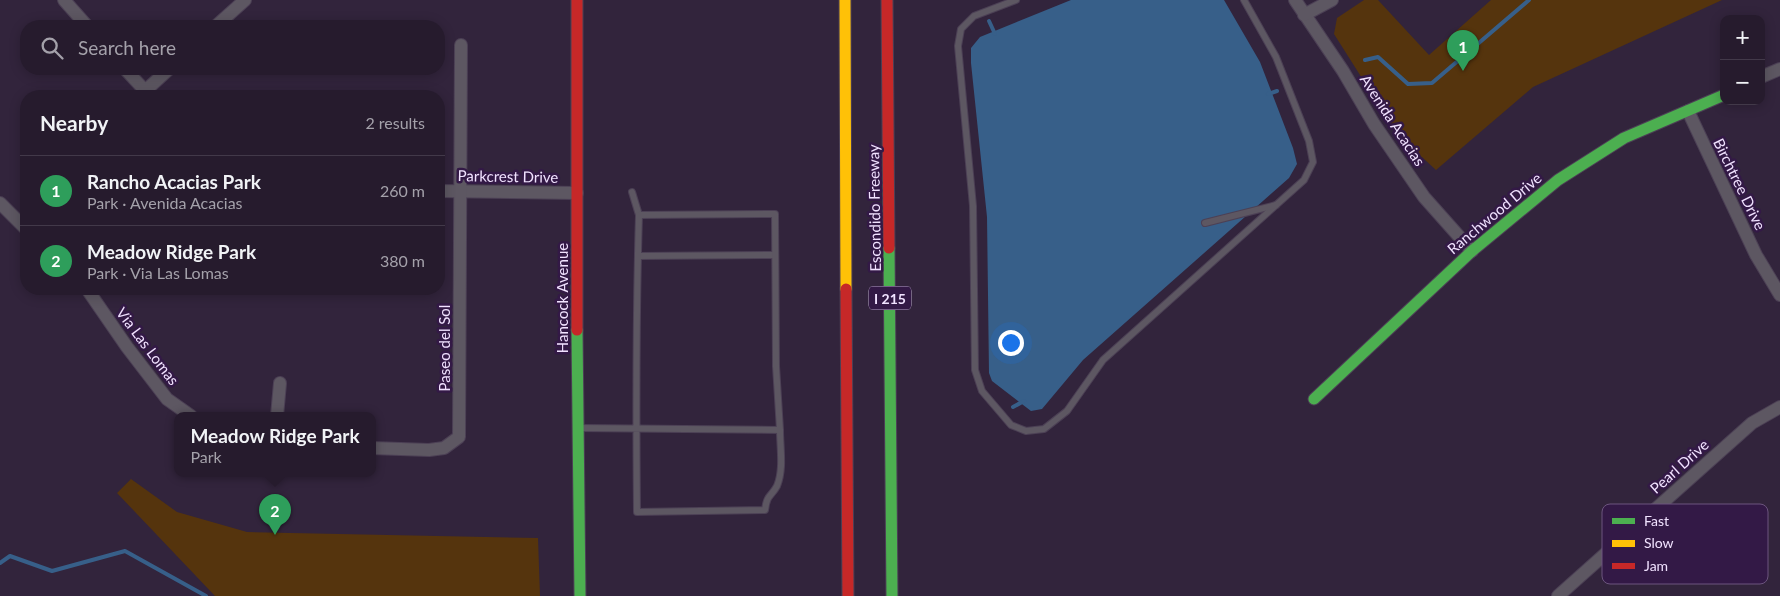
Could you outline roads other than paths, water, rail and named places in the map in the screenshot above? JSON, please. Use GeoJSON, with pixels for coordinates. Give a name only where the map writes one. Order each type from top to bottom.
{"type":"FeatureCollection","features":[{"type":"Feature","properties":{"kind":"main road","name":"Hancock Avenue"},"geometry":{"type":"LineString","coordinates":[[577,0],[577,428],[580,596]]}},
{"type":"Feature","properties":{"kind":"main road","name":"Escondido Freeway"},"geometry":{"type":"LineString","coordinates":[[845,0],[848,596]]}},
{"type":"Feature","properties":{"kind":"main road","name":"Escondido Freeway"},"geometry":{"type":"LineString","coordinates":[[887,0],[892,596]]}},
{"type":"Feature","properties":{"kind":"main road","name":"Ranchwood Drive"},"geometry":{"type":"LineString","coordinates":[[1314,399],[1472,251],[1558,180],[1624,138],[1688,112],[1720,96]]}},
{"type":"Feature","properties":{"kind":"street"},"geometry":{"type":"LineString","coordinates":[[64,0],[82,20]]}},
{"type":"Feature","properties":{"kind":"street"},"geometry":{"type":"LineString","coordinates":[[223,20],[245,0]]}},
{"type":"Feature","properties":{"kind":"street","name":"Avenida Acacias"},"geometry":{"type":"LineString","coordinates":[[1294,0],[1343,71],[1374,124],[1424,197],[1472,251]]}},
{"type":"Feature","properties":{"kind":"street"},"geometry":{"type":"LineString","coordinates":[[1304,15],[1332,0]]}},
{"type":"Feature","properties":{"kind":"street","name":"Paseo del Sol"},"geometry":{"type":"LineString","coordinates":[[376,448],[428,450],[444,448],[460,437],[461,45]]}},
{"type":"Feature","properties":{"kind":"street"},"geometry":{"type":"LineString","coordinates":[[1765,75],[1780,69]]}},
{"type":"Feature","properties":{"kind":"street"},"geometry":{"type":"LineString","coordinates":[[130,75],[143,90]]}},
{"type":"Feature","properties":{"kind":"street"},"geometry":{"type":"LineString","coordinates":[[151,90],[164,75]]}},
{"type":"Feature","properties":{"kind":"street","name":"Birchtree Drive"},"geometry":{"type":"LineString","coordinates":[[1688,112],[1756,255],[1780,296]]}},
{"type":"Feature","properties":{"kind":"street","name":"Parkcrest Drive"},"geometry":{"type":"LineString","coordinates":[[445,191],[577,192]]}},
{"type":"Feature","properties":{"kind":"street"},"geometry":{"type":"LineString","coordinates":[[0,203],[20,223]]}},
{"type":"Feature","properties":{"kind":"street","name":"Via Las Lomas"},"geometry":{"type":"LineString","coordinates":[[91,295],[127,348],[167,399],[185,412]]}},
{"type":"Feature","properties":{"kind":"street"},"geometry":{"type":"LineString","coordinates":[[276,412],[280,383]]}},
{"type":"Feature","properties":{"kind":"street","name":"Pearl Drive"},"geometry":{"type":"LineString","coordinates":[[1661,504],[1752,423],[1780,407]]}},
{"type":"Feature","properties":{"kind":"street","name":"Pearl Drive"},"geometry":{"type":"LineString","coordinates":[[1558,596],[1602,557]]}},
{"type":"Feature","properties":{"kind":"lane"},"geometry":{"type":"LineString","coordinates":[[1016,0],[974,16],[961,29],[958,46],[972,206],[975,370],[982,391],[1011,425],[1026,431],[1044,428],[1067,411],[1103,360],[1304,180],[1313,162],[1310,141],[1276,57],[1244,0]]}},
{"type":"Feature","properties":{"kind":"lane"},"geometry":{"type":"LineString","coordinates":[[632,192],[639,215],[636,428],[637,512],[765,510],[766,499],[776,486],[781,471],[776,366],[775,214],[639,215]]}},
{"type":"Feature","properties":{"kind":"lane"},"geometry":{"type":"LineString","coordinates":[[1205,224],[1278,204]]}},
{"type":"Feature","properties":{"kind":"lane"},"geometry":{"type":"LineString","coordinates":[[638,256],[775,255]]}},
{"type":"Feature","properties":{"kind":"lane"},"geometry":{"type":"LineString","coordinates":[[577,428],[780,430]]}},
{"type":"Feature","properties":{"kind":"water"},"geometry":{"type":"Polygon","coordinates":[[[1071,0],[1224,0],[1260,62],[1293,148],[1297,164],[1289,178],[1083,360],[1042,409],[1031,411],[992,381],[989,373],[987,217],[971,48],[980,37],[1071,0]]]}},
{"type":"Feature","properties":{"kind":"waterway"},"geometry":{"type":"LineString","coordinates":[[1365,60],[1378,57],[1408,84],[1432,83],[1529,0]]}},
{"type":"Feature","properties":{"kind":"waterway"},"geometry":{"type":"LineString","coordinates":[[989,21],[995,34]]}},
{"type":"Feature","properties":{"kind":"waterway"},"geometry":{"type":"LineString","coordinates":[[1268,94],[1277,91]]}},
{"type":"Feature","properties":{"kind":"waterway"},"geometry":{"type":"LineString","coordinates":[[1013,407],[1024,401]]}},
{"type":"Feature","properties":{"kind":"waterway"},"geometry":{"type":"LineString","coordinates":[[0,563],[10,556],[52,571],[125,551],[206,596]]}},
{"type":"Feature","properties":{"kind":"place","name":"Rancho Acacias Park"},"geometry":{"type":"Point","coordinates":[1463,71]}},
{"type":"Feature","properties":{"kind":"place","name":"Meadow Ridge Park"},"geometry":{"type":"Point","coordinates":[275,535]}}]}
